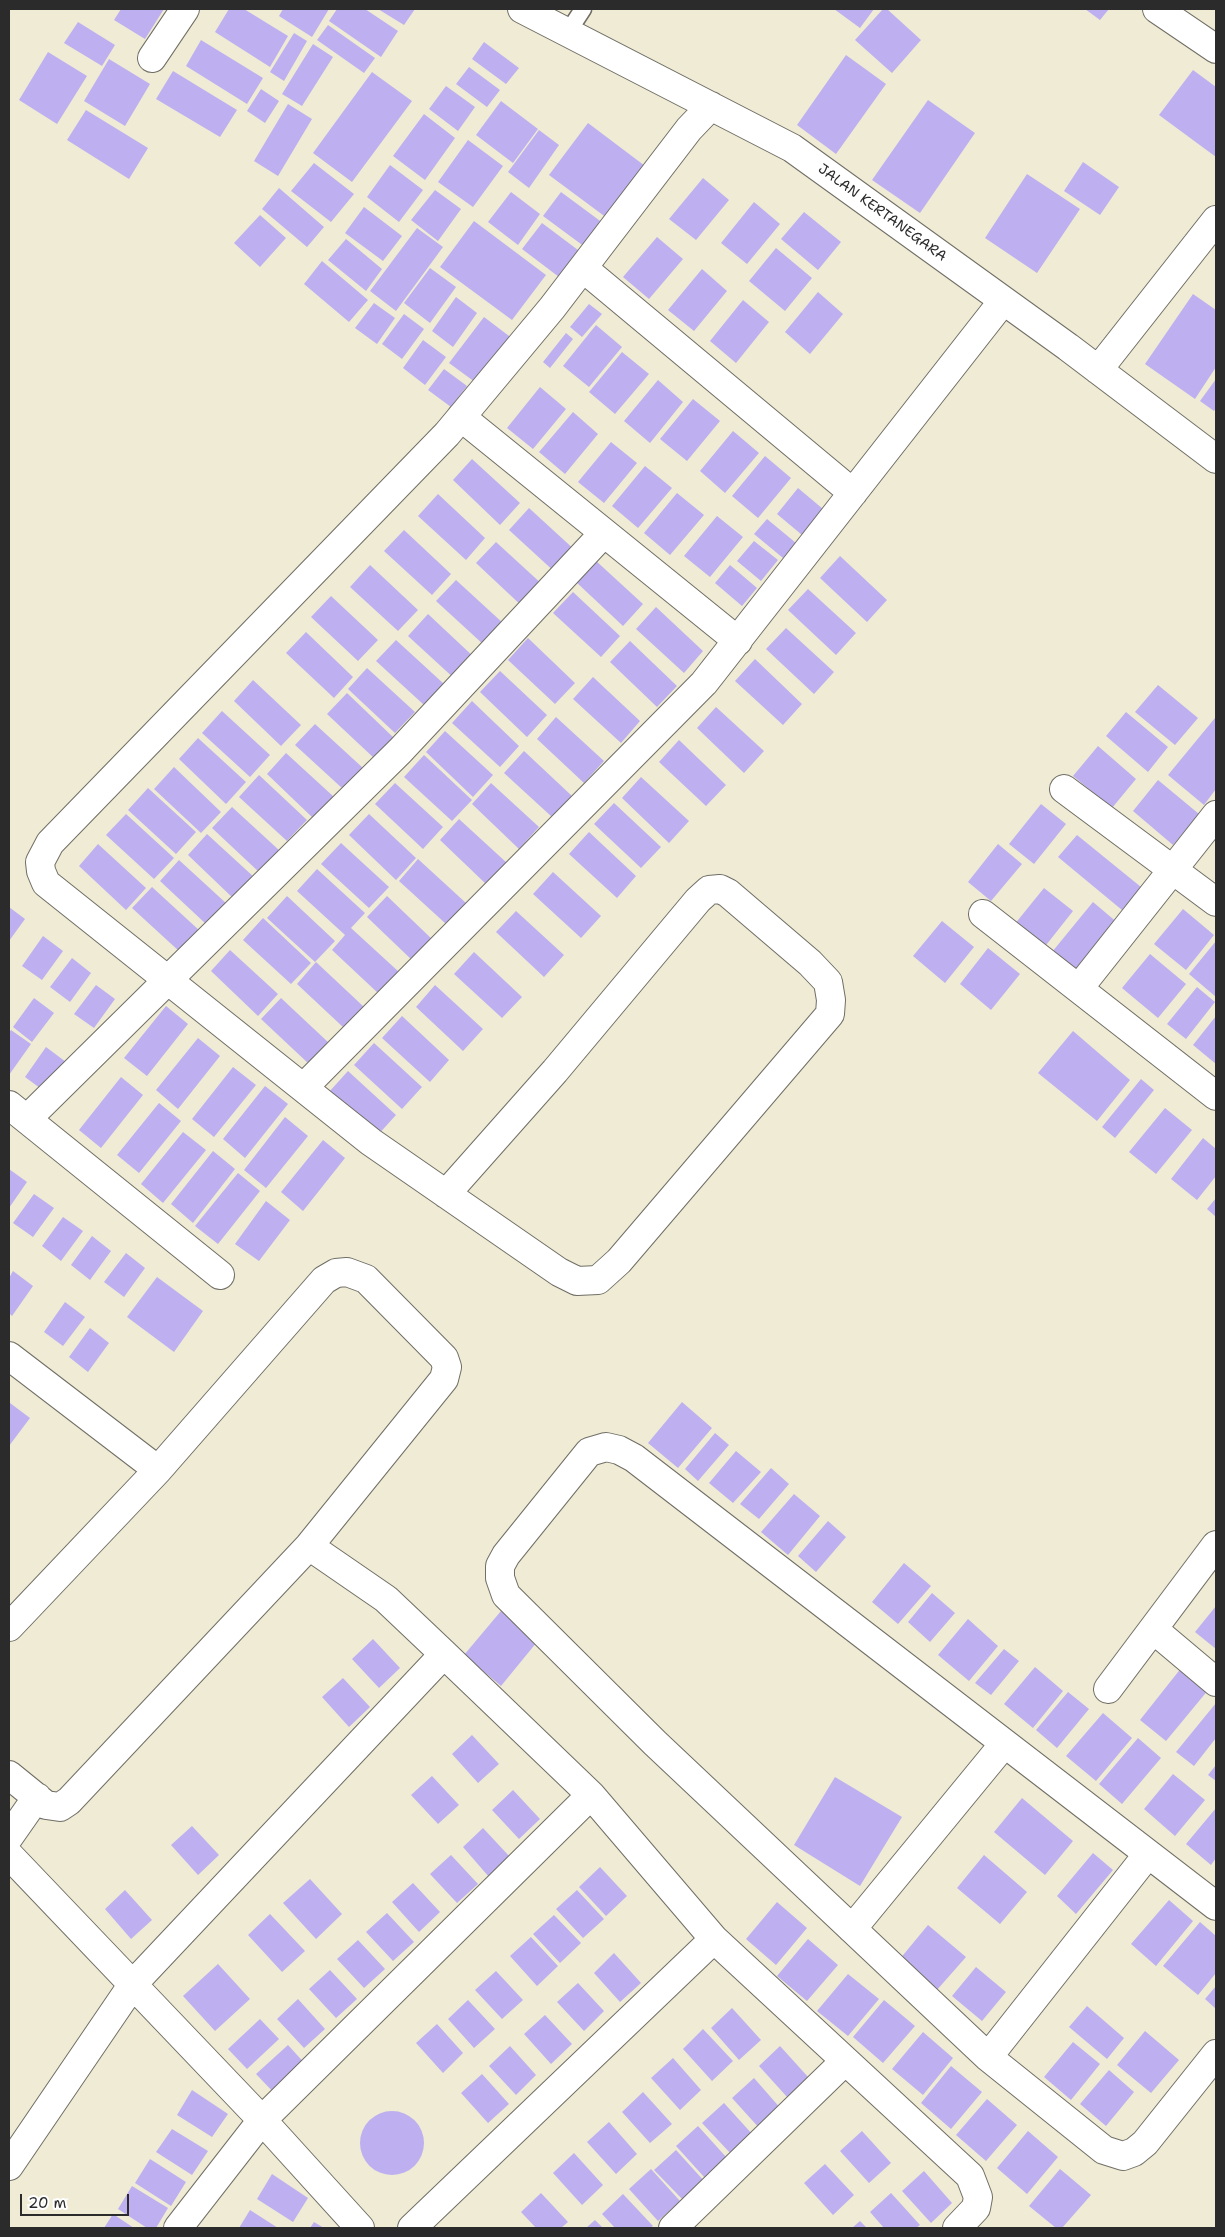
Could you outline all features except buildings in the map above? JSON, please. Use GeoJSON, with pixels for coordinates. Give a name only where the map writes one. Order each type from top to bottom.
{"type":"FeatureCollection","features":[{"type":"Feature","properties":{"kind":"street"},"geometry":{"type":"LineString","coordinates":[[152,58],[185,9]]}},
{"type":"Feature","properties":{"kind":"street","name":"JALAN KERTANEGARA"},"geometry":{"type":"LineString","coordinates":[[522,9],[792,148],[1098,370],[1216,459]]}},
{"type":"Feature","properties":{"kind":"street"},"geometry":{"type":"LineString","coordinates":[[1157,9],[1216,49]]}},
{"type":"Feature","properties":{"kind":"street"},"geometry":{"type":"LineString","coordinates":[[446,1194],[555,1071],[698,900],[709,890],[720,889],[728,893],[810,963],[828,982],[831,1000],[830,1014],[619,1261],[598,1280],[577,1281],[559,1272],[446,1194],[371,1142],[46,883],[41,871],[40,862],[50,843],[461,417],[583,268],[689,129],[711,106]]}},
{"type":"Feature","properties":{"kind":"street"},"geometry":{"type":"LineString","coordinates":[[1098,370],[1216,220]]}},
{"type":"Feature","properties":{"kind":"street"},"geometry":{"type":"LineString","coordinates":[[583,268],[854,493]]}},
{"type":"Feature","properties":{"kind":"street"},"geometry":{"type":"LineString","coordinates":[[304,1087],[704,683],[1003,301]]}},
{"type":"Feature","properties":{"kind":"street"},"geometry":{"type":"LineString","coordinates":[[461,417],[603,534],[738,641]]}},
{"type":"Feature","properties":{"kind":"street"},"geometry":{"type":"LineString","coordinates":[[220,1274],[18,1112],[167,979],[400,751],[603,534]]}},
{"type":"Feature","properties":{"kind":"street"},"geometry":{"type":"LineString","coordinates":[[1064,789],[1173,872],[1216,902]]}},
{"type":"Feature","properties":{"kind":"street"},"geometry":{"type":"LineString","coordinates":[[1080,988],[1216,815]]}},
{"type":"Feature","properties":{"kind":"street"},"geometry":{"type":"LineString","coordinates":[[983,914],[1216,1096]]}},
{"type":"Feature","properties":{"kind":"street"},"geometry":{"type":"LineString","coordinates":[[9,1627],[158,1470],[324,1280],[336,1273],[347,1272],[366,1279],[444,1358],[447,1368],[444,1379],[309,1546],[69,1801],[60,1807],[51,1807],[9,1775]]}},
{"type":"Feature","properties":{"kind":"street"},"geometry":{"type":"LineString","coordinates":[[9,1356],[158,1470]]}},
{"type":"Feature","properties":{"kind":"street"},"geometry":{"type":"LineString","coordinates":[[1216,1906],[634,1458],[619,1450],[606,1447],[589,1452],[506,1555],[500,1566],[500,1578],[506,1596],[655,1743],[988,2057],[1104,2150],[1123,2156],[1134,2152],[1145,2143],[1216,2054]]}},
{"type":"Feature","properties":{"kind":"street"},"geometry":{"type":"LineString","coordinates":[[1108,1690],[1216,1545]]}},
{"type":"Feature","properties":{"kind":"street"},"geometry":{"type":"LineString","coordinates":[[309,1546],[386,1599],[591,1794],[714,1939],[970,2176],[978,2197],[976,2208],[957,2228]]}},
{"type":"Feature","properties":{"kind":"street"},"geometry":{"type":"LineString","coordinates":[[1153,1629],[1216,1682]]}},
{"type":"Feature","properties":{"kind":"street"},"geometry":{"type":"LineString","coordinates":[[9,2166],[133,1984],[444,1654]]}},
{"type":"Feature","properties":{"kind":"street"},"geometry":{"type":"LineString","coordinates":[[852,1929],[1004,1744]]}},
{"type":"Feature","properties":{"kind":"street"},"geometry":{"type":"LineString","coordinates":[[178,2228],[262,2120],[591,1794]]}},
{"type":"Feature","properties":{"kind":"street"},"geometry":{"type":"LineString","coordinates":[[9,1837],[37,1797]]}},
{"type":"Feature","properties":{"kind":"street"},"geometry":{"type":"LineString","coordinates":[[988,2057],[1148,1854]]}},
{"type":"Feature","properties":{"kind":"street"},"geometry":{"type":"LineString","coordinates":[[9,1855],[262,2120],[360,2228]]}},
{"type":"Feature","properties":{"kind":"street"},"geometry":{"type":"LineString","coordinates":[[412,2228],[714,1939]]}},
{"type":"Feature","properties":{"kind":"street"},"geometry":{"type":"LineString","coordinates":[[673,2228],[845,2061]]}},
{"type":"Feature","properties":{"kind":"lane"},"geometry":{"type":"LineString","coordinates":[[568,32],[583,9]]}}]}
